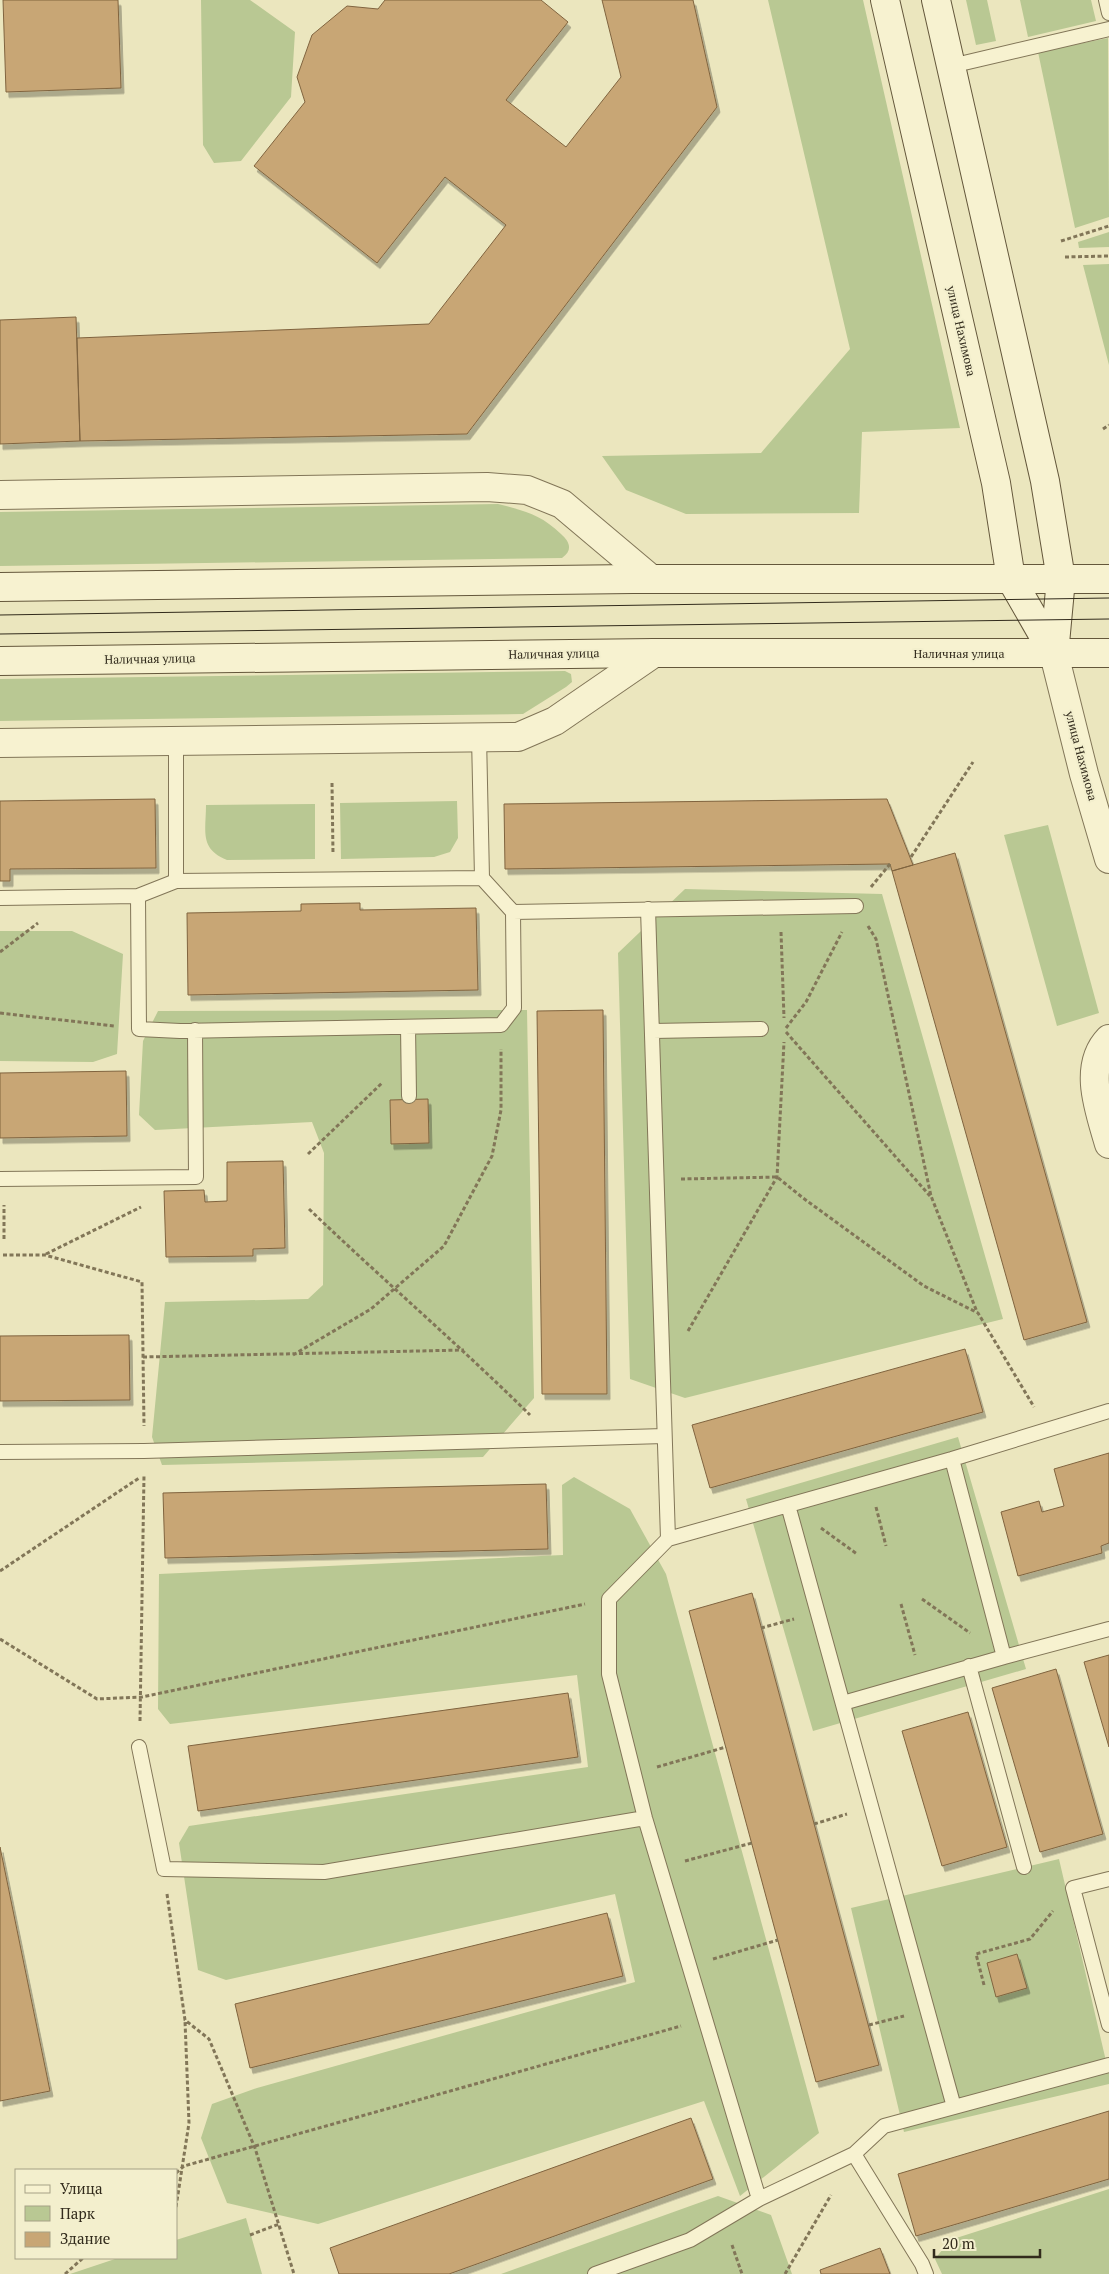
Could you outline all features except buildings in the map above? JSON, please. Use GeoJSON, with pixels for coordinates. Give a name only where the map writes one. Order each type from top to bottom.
{"type":"FeatureCollection","features":[{"type":"Feature","properties":{"kind":"main road","name":"улица Нахимова"},"geometry":{"type":"LineString","coordinates":[[885,0],[996,483],[1011,579],[1054,654],[1084,774],[1109,859]]}},
{"type":"Feature","properties":{"kind":"main road","name":"улица Нахимова"},"geometry":{"type":"LineString","coordinates":[[936,0],[1045,481],[1061,579],[1054,654]]}},
{"type":"Feature","properties":{"kind":"main road"},"geometry":{"type":"LineString","coordinates":[[0,494],[487,486],[527,490],[562,504],[651,579]]}},
{"type":"Feature","properties":{"kind":"main road"},"geometry":{"type":"LineString","coordinates":[[0,587],[651,579],[1109,578]]}},
{"type":"Feature","properties":{"kind":"main road"},"geometry":{"type":"LineString","coordinates":[[0,744],[479,736],[518,737],[555,722],[654,653]]}},
{"type":"Feature","properties":{"kind":"main road","name":"Наличная улица"},"geometry":{"type":"LineString","coordinates":[[0,661],[654,653],[1109,653]]}},
{"type":"Feature","properties":{"kind":"main road"},"geometry":{"type":"LineString","coordinates":[[1109,1039],[1104,1044],[1094,1072],[1098,1103],[1109,1144]]}},
{"type":"Feature","properties":{"kind":"lane"},"geometry":{"type":"LineString","coordinates":[[1106,0],[1109,13]]}},
{"type":"Feature","properties":{"kind":"lane"},"geometry":{"type":"LineString","coordinates":[[951,66],[1109,29]]}},
{"type":"Feature","properties":{"kind":"lane"},"geometry":{"type":"LineString","coordinates":[[138,896],[140,1029],[195,1030],[501,1025],[514,1008],[513,912],[482,878],[479,736]]}},
{"type":"Feature","properties":{"kind":"lane"},"geometry":{"type":"LineString","coordinates":[[176,741],[176,882]]}},
{"type":"Feature","properties":{"kind":"lane"},"geometry":{"type":"LineString","coordinates":[[0,898],[138,896],[176,882],[482,878]]}},
{"type":"Feature","properties":{"kind":"lane"},"geometry":{"type":"LineString","coordinates":[[513,912],[856,906]]}},
{"type":"Feature","properties":{"kind":"lane"},"geometry":{"type":"LineString","coordinates":[[648,909],[668,1539]]}},
{"type":"Feature","properties":{"kind":"lane"},"geometry":{"type":"LineString","coordinates":[[408,1027],[409,1096]]}},
{"type":"Feature","properties":{"kind":"lane"},"geometry":{"type":"LineString","coordinates":[[653,1031],[761,1029]]}},
{"type":"Feature","properties":{"kind":"lane"},"geometry":{"type":"LineString","coordinates":[[2,1178],[196,1178],[195,1030]]}},
{"type":"Feature","properties":{"kind":"lane"},"geometry":{"type":"LineString","coordinates":[[759,2199],[645,1818],[609,1674],[609,1599],[668,1539],[952,1459],[1109,1411]]}},
{"type":"Feature","properties":{"kind":"lane"},"geometry":{"type":"LineString","coordinates":[[0,1452],[664,1436]]}},
{"type":"Feature","properties":{"kind":"lane"},"geometry":{"type":"LineString","coordinates":[[952,1459],[1004,1656]]}},
{"type":"Feature","properties":{"kind":"lane"},"geometry":{"type":"LineString","coordinates":[[788,1505],[954,2107]]}},
{"type":"Feature","properties":{"kind":"lane"},"geometry":{"type":"LineString","coordinates":[[843,1703],[1004,1656],[1109,1629]]}},
{"type":"Feature","properties":{"kind":"lane"},"geometry":{"type":"LineString","coordinates":[[969,1666],[1024,1867]]}},
{"type":"Feature","properties":{"kind":"lane"},"geometry":{"type":"LineString","coordinates":[[139,1747],[164,1869],[324,1872],[645,1818]]}},
{"type":"Feature","properties":{"kind":"lane"},"geometry":{"type":"LineString","coordinates":[[1109,1879],[1073,1888],[1109,2025]]}},
{"type":"Feature","properties":{"kind":"lane"},"geometry":{"type":"LineString","coordinates":[[595,2274],[690,2240],[759,2199],[854,2154],[884,2126],[1109,2065]]}},
{"type":"Feature","properties":{"kind":"lane"},"geometry":{"type":"LineString","coordinates":[[854,2154],[922,2264],[926,2274]]}},
{"type":"Feature","properties":{"kind":"path"},"geometry":{"type":"LineString","coordinates":[[1061,241],[1109,226]]}},
{"type":"Feature","properties":{"kind":"path"},"geometry":{"type":"LineString","coordinates":[[1065,257],[1109,256]]}},
{"type":"Feature","properties":{"kind":"path"},"geometry":{"type":"LineString","coordinates":[[1109,425],[1104,429],[1109,429]]}},
{"type":"Feature","properties":{"kind":"path"},"geometry":{"type":"LineString","coordinates":[[910,857],[973,762]]}},
{"type":"Feature","properties":{"kind":"path"},"geometry":{"type":"LineString","coordinates":[[332,782],[333,880]]}},
{"type":"Feature","properties":{"kind":"path"},"geometry":{"type":"LineString","coordinates":[[688,1332],[777,1177],[784,1030],[780,906]]}},
{"type":"Feature","properties":{"kind":"path"},"geometry":{"type":"LineString","coordinates":[[784,1030],[806,1002],[856,906]]}},
{"type":"Feature","properties":{"kind":"path"},"geometry":{"type":"LineString","coordinates":[[856,906],[876,939],[931,1196],[978,1313],[1047,1429]]}},
{"type":"Feature","properties":{"kind":"path"},"geometry":{"type":"LineString","coordinates":[[0,1013],[140,1029]]}},
{"type":"Feature","properties":{"kind":"path"},"geometry":{"type":"LineString","coordinates":[[293,1355],[371,1309],[444,1246],[492,1156],[501,1110],[501,1025]]}},
{"type":"Feature","properties":{"kind":"path"},"geometry":{"type":"LineString","coordinates":[[784,1030],[931,1196]]}},
{"type":"Feature","properties":{"kind":"path"},"geometry":{"type":"LineString","coordinates":[[308,1154],[408,1057]]}},
{"type":"Feature","properties":{"kind":"path"},"geometry":{"type":"LineString","coordinates":[[657,1179],[777,1177],[802,1198],[924,1286],[978,1313]]}},
{"type":"Feature","properties":{"kind":"path"},"geometry":{"type":"LineString","coordinates":[[2,1178],[4,1239]]}},
{"type":"Feature","properties":{"kind":"path"},"geometry":{"type":"LineString","coordinates":[[45,1255],[141,1207]]}},
{"type":"Feature","properties":{"kind":"path"},"geometry":{"type":"LineString","coordinates":[[309,1209],[394,1289],[464,1350],[555,1439]]}},
{"type":"Feature","properties":{"kind":"path"},"geometry":{"type":"LineString","coordinates":[[3,1255],[45,1255],[142,1282],[144,1474],[142,1697],[139,1747]]}},
{"type":"Feature","properties":{"kind":"path"},"geometry":{"type":"LineString","coordinates":[[143,1357],[464,1350]]}},
{"type":"Feature","properties":{"kind":"path"},"geometry":{"type":"LineString","coordinates":[[0,1571],[144,1474]]}},
{"type":"Feature","properties":{"kind":"path"},"geometry":{"type":"LineString","coordinates":[[870,1482],[886,1546]]}},
{"type":"Feature","properties":{"kind":"path"},"geometry":{"type":"LineString","coordinates":[[0,1639],[97,1699],[142,1697],[609,1599]]}},
{"type":"Feature","properties":{"kind":"path"},"geometry":{"type":"LineString","coordinates":[[922,1599],[1004,1656]]}},
{"type":"Feature","properties":{"kind":"path"},"geometry":{"type":"LineString","coordinates":[[901,1604],[921,1680]]}},
{"type":"Feature","properties":{"kind":"path"},"geometry":{"type":"LineString","coordinates":[[761,1628],[818,1613]]}},
{"type":"Feature","properties":{"kind":"path"},"geometry":{"type":"LineString","coordinates":[[634,1773],[726,1747]]}},
{"type":"Feature","properties":{"kind":"path"},"geometry":{"type":"LineString","coordinates":[[814,1824],[871,1807]]}},
{"type":"Feature","properties":{"kind":"path"},"geometry":{"type":"LineString","coordinates":[[660,1868],[752,1843]]}},
{"type":"Feature","properties":{"kind":"path"},"geometry":{"type":"LineString","coordinates":[[164,1869],[184,2020],[189,2123],[178,2197]]}},
{"type":"Feature","properties":{"kind":"path"},"geometry":{"type":"LineString","coordinates":[[984,1985],[976,1954],[1030,1938],[1073,1888]]}},
{"type":"Feature","properties":{"kind":"path"},"geometry":{"type":"LineString","coordinates":[[689,1966],[778,1940]]}},
{"type":"Feature","properties":{"kind":"path"},"geometry":{"type":"LineString","coordinates":[[868,2025],[927,2010]]}},
{"type":"Feature","properties":{"kind":"path"},"geometry":{"type":"LineString","coordinates":[[178,2171],[184,2166],[254,2148],[705,2019]]}},
{"type":"Feature","properties":{"kind":"path"},"geometry":{"type":"LineString","coordinates":[[184,2020],[209,2040],[254,2148],[294,2274]]}},
{"type":"Feature","properties":{"kind":"path"},"geometry":{"type":"LineString","coordinates":[[784,2274],[854,2154]]}},
{"type":"Feature","properties":{"kind":"path"},"geometry":{"type":"LineString","coordinates":[[250,2235],[279,2224]]}},
{"type":"Feature","properties":{"kind":"path"},"geometry":{"type":"LineString","coordinates":[[65,2274],[81,2259]]}},
{"type":"Feature","properties":{"kind":"green space"},"geometry":{"type":"Polygon","coordinates":[[[201,0],[250,0],[295,32],[291,97],[241,161],[214,163],[203,145],[201,0]]]}},
{"type":"Feature","properties":{"kind":"green space"},"geometry":{"type":"Polygon","coordinates":[[[768,0],[863,0],[960,428],[862,432],[859,513],[686,514],[626,490],[602,456],[761,453],[850,349],[768,0]]]}},
{"type":"Feature","properties":{"kind":"green space"},"geometry":{"type":"Polygon","coordinates":[[[966,0],[987,0],[996,41],[976,45],[966,0]]]}},
{"type":"Feature","properties":{"kind":"green space"},"geometry":{"type":"Polygon","coordinates":[[[1020,0],[1091,0],[1096,21],[1028,37],[1020,0]]]}},
{"type":"Feature","properties":{"kind":"green space"},"geometry":{"type":"Polygon","coordinates":[[[1108,38],[1109,217],[1075,228],[1038,52],[1108,38]]]}},
{"type":"Feature","properties":{"kind":"green space"},"geometry":{"type":"Polygon","coordinates":[[[1109,232],[1109,247],[1079,248],[1078,242],[1109,232]]]}},
{"type":"Feature","properties":{"kind":"green space"},"geometry":{"type":"Polygon","coordinates":[[[1109,264],[1109,365],[1083,265],[1109,264]]]}},
{"type":"Feature","properties":{"kind":"green space"},"geometry":{"type":"Polygon","coordinates":[[[498,504],[524,511],[546,522],[566,540],[569,546],[568,552],[562,558],[0,566],[0,512],[498,504]]]}},
{"type":"Feature","properties":{"kind":"green space"},"geometry":{"type":"Polygon","coordinates":[[[565,671],[571,674],[572,682],[523,714],[0,721],[0,679],[565,671]]]}},
{"type":"Feature","properties":{"kind":"green space"},"geometry":{"type":"Polygon","coordinates":[[[457,801],[458,838],[450,852],[434,857],[341,859],[340,803],[457,801]]]}},
{"type":"Feature","properties":{"kind":"green space"},"geometry":{"type":"Polygon","coordinates":[[[315,804],[315,859],[227,860],[218,856],[208,845],[205,831],[206,805],[315,804]]]}},
{"type":"Feature","properties":{"kind":"green space"},"geometry":{"type":"Polygon","coordinates":[[[1048,825],[1099,1013],[1057,1026],[1004,835],[1048,825]]]}},
{"type":"Feature","properties":{"kind":"green space"},"geometry":{"type":"Polygon","coordinates":[[[685,889],[882,894],[1003,1319],[685,1398],[630,1379],[618,953],[685,889]]]}},
{"type":"Feature","properties":{"kind":"green space"},"geometry":{"type":"Polygon","coordinates":[[[0,931],[72,931],[123,954],[117,1054],[93,1062],[0,1061],[0,931]]]}},
{"type":"Feature","properties":{"kind":"green space"},"geometry":{"type":"Polygon","coordinates":[[[527,1010],[534,1398],[483,1457],[162,1465],[152,1437],[165,1302],[308,1299],[323,1285],[324,1153],[312,1122],[155,1130],[139,1115],[143,1041],[158,1011],[527,1010]]]}},
{"type":"Feature","properties":{"kind":"green space"},"geometry":{"type":"Polygon","coordinates":[[[958,1437],[1026,1669],[813,1731],[746,1499],[958,1437]]]}},
{"type":"Feature","properties":{"kind":"green space"},"geometry":{"type":"Polygon","coordinates":[[[574,1477],[630,1509],[666,1574],[819,2133],[740,2196],[704,2101],[318,2224],[227,2203],[201,2138],[212,2104],[257,2088],[635,1982],[615,1894],[226,1980],[198,1970],[179,1843],[189,1826],[588,1767],[577,1675],[170,1724],[158,1709],[159,1574],[563,1555],[562,1485],[574,1477]]]}},
{"type":"Feature","properties":{"kind":"green space"},"geometry":{"type":"Polygon","coordinates":[[[1059,1859],[1109,2074],[1109,2084],[904,2132],[851,1908],[1059,1859]]]}},
{"type":"Feature","properties":{"kind":"green space"},"geometry":{"type":"Polygon","coordinates":[[[1109,2189],[1109,2274],[942,2274],[935,2259],[950,2240],[1109,2189]]]}},
{"type":"Feature","properties":{"kind":"green space"},"geometry":{"type":"Polygon","coordinates":[[[718,2196],[771,2215],[792,2274],[501,2274],[718,2196]]]}},
{"type":"Feature","properties":{"kind":"green space"},"geometry":{"type":"Polygon","coordinates":[[[246,2218],[262,2274],[70,2274],[115,2259],[178,2259],[178,2239],[246,2218]]]}},
{"type":"Feature","properties":{"kind":"tram line"},"geometry":{"type":"LineString","coordinates":[[0,615],[1109,598]]}},
{"type":"Feature","properties":{"kind":"tram line"},"geometry":{"type":"LineString","coordinates":[[0,634],[1109,619]]}}]}
